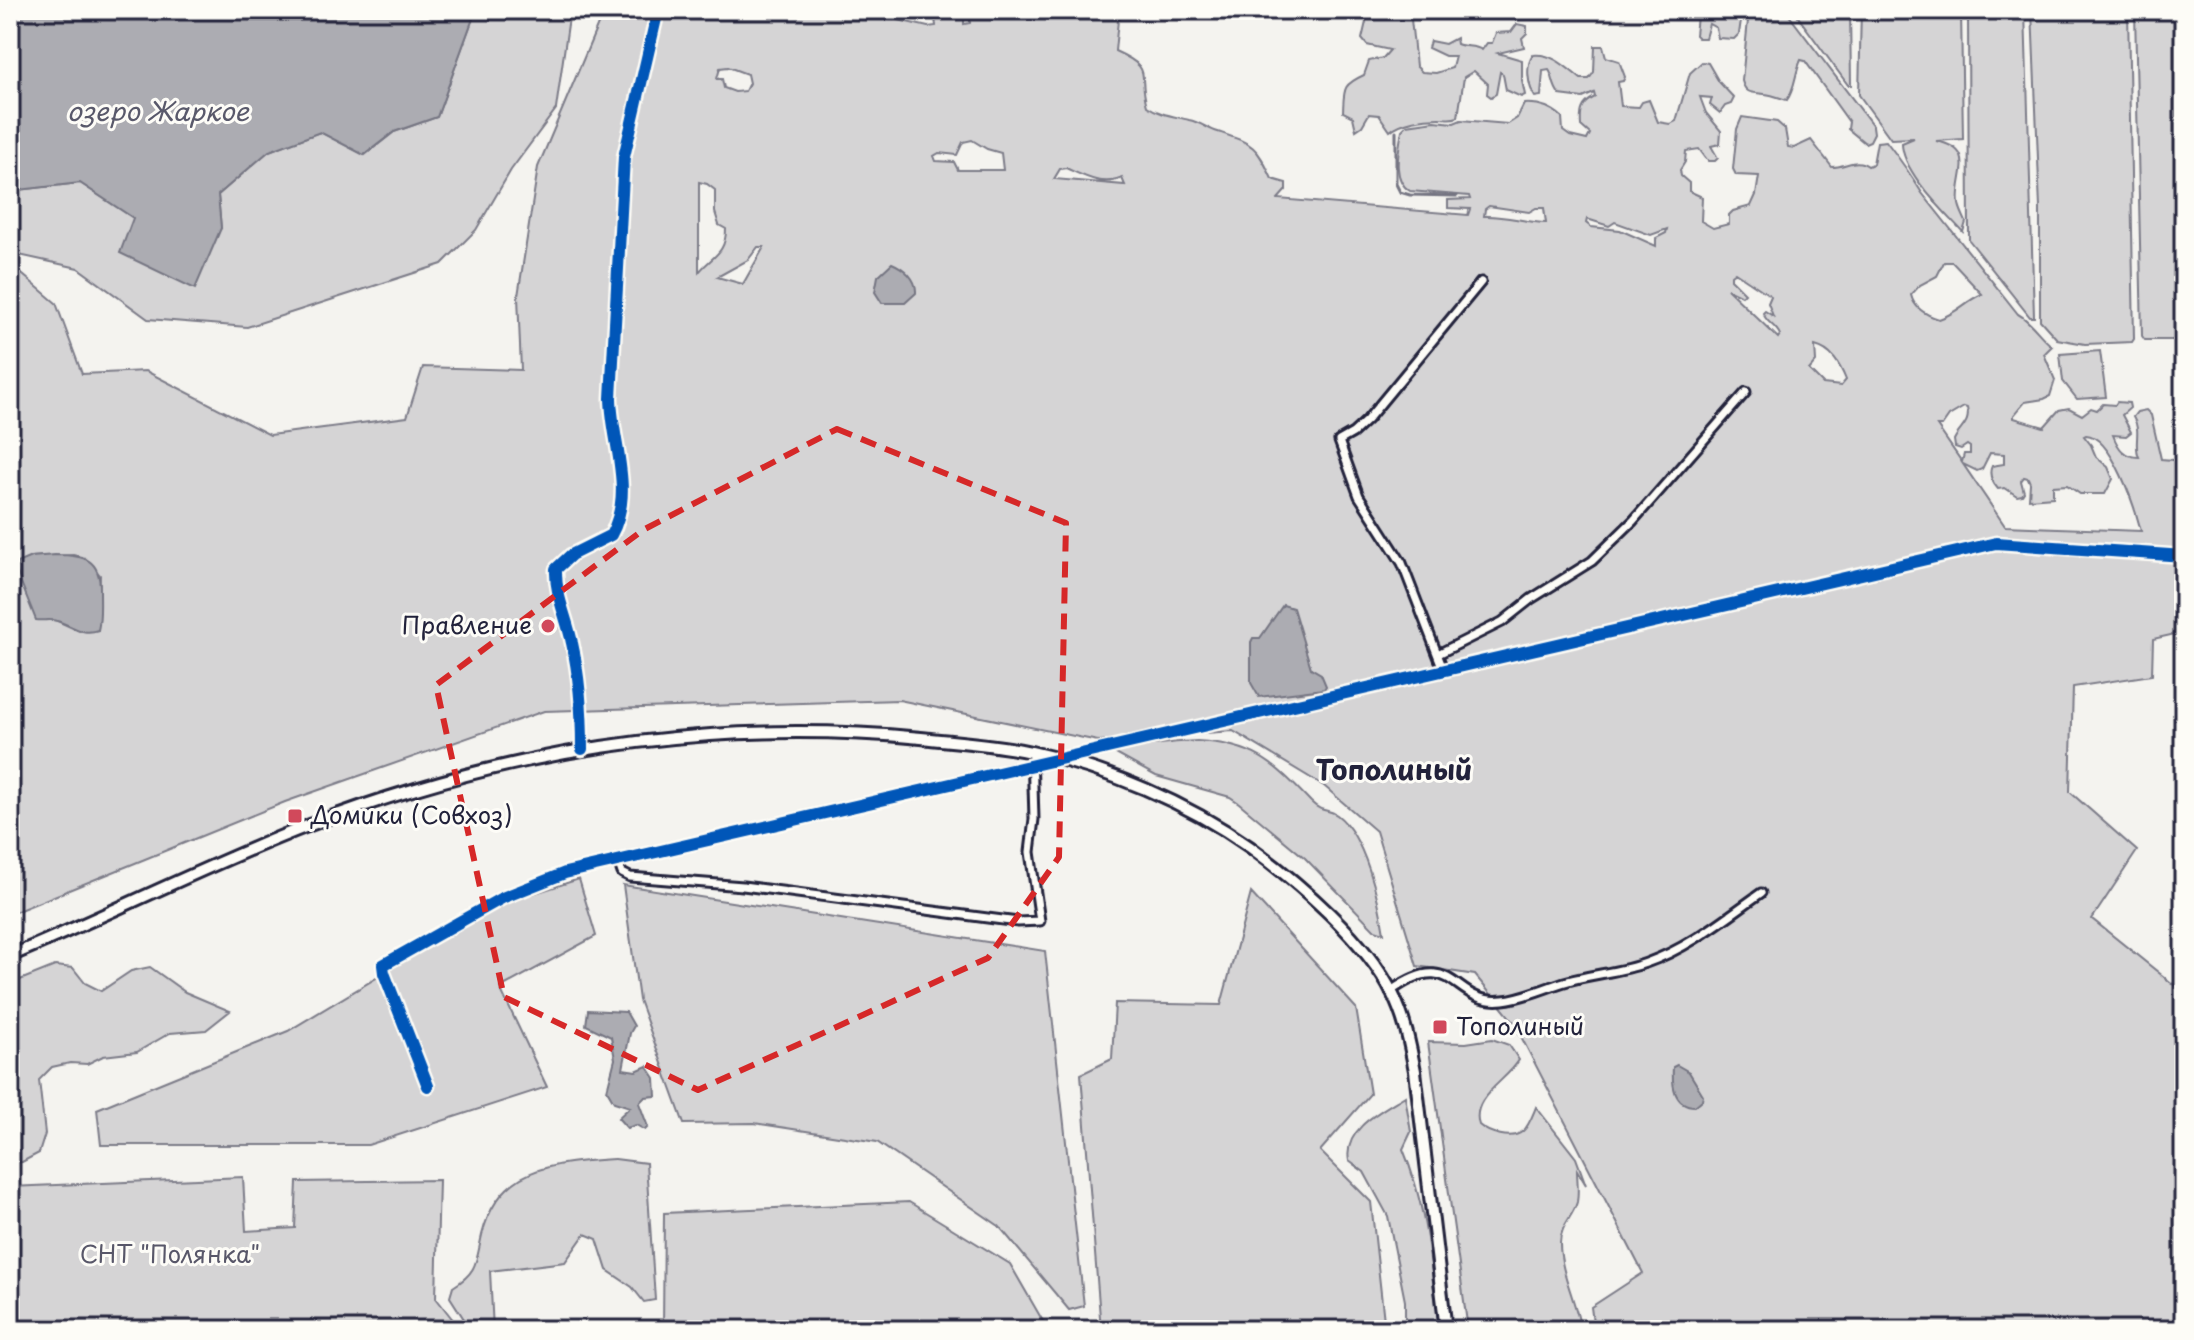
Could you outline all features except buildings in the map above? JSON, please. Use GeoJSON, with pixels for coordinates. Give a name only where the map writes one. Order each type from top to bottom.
{"type":"FeatureCollection","features":[{"type":"Feature","properties":{"kind":"street"},"geometry":{"type":"LineString","coordinates":[[582,749],[579,677],[560,602],[556,569],[571,555],[611,535],[622,504],[623,485],[611,398],[624,157],[658,10]]}},
{"type":"Feature","properties":{"kind":"street"},"geometry":{"type":"LineString","coordinates":[[1443,669],[1402,563],[1359,496],[1339,441],[1367,420],[1481,282]]}},
{"type":"Feature","properties":{"kind":"street"},"geometry":{"type":"LineString","coordinates":[[1438,654],[1502,622],[1531,599],[1592,561],[1633,521],[1746,392]]}},
{"type":"Feature","properties":{"kind":"street"},"geometry":{"type":"LineString","coordinates":[[428,1086],[383,965],[515,892],[565,873],[1996,543],[2184,556]]}},
{"type":"Feature","properties":{"kind":"street"},"geometry":{"type":"LineString","coordinates":[[10,956],[308,826],[478,771],[582,749],[666,737],[790,731],[882,734],[1001,747],[1059,759],[1167,800],[1208,820],[1250,847],[1327,911],[1371,961],[1391,991],[1409,1040],[1446,1330]]}},
{"type":"Feature","properties":{"kind":"street"},"geometry":{"type":"LineString","coordinates":[[618,861],[622,873],[630,877],[743,886],[1018,922],[1040,921],[1030,852],[1034,834],[1032,752]]}},
{"type":"Feature","properties":{"kind":"street"},"geometry":{"type":"LineString","coordinates":[[1391,991],[1407,980],[1431,973],[1451,977],[1462,988],[1486,1001],[1503,1000],[1602,972],[1629,968],[1693,941],[1761,893]]}},
{"type":"Feature","properties":{"kind":"highlighted area"},"geometry":{"type":"Polygon","coordinates":[[[837,429],[1066,523],[1059,857],[988,958],[698,1090],[504,997],[436,685],[643,530],[837,429]]]}},
{"type":"Feature","properties":{"kind":"green space"},"geometry":{"type":"Polygon","coordinates":[[[476,10],[570,10],[556,109],[511,170],[476,230],[442,264],[247,327],[148,319],[78,268],[10,253],[10,191],[80,183],[134,218],[221,228],[218,195],[269,151],[320,132],[365,155],[394,132],[437,117],[476,10]]]}},
{"type":"Feature","properties":{"kind":"green space"},"geometry":{"type":"Polygon","coordinates":[[[604,10],[886,10],[889,18],[928,27],[936,26],[934,10],[964,10],[964,24],[970,23],[970,10],[1123,10],[1127,15],[1118,20],[1115,51],[1140,67],[1147,106],[1197,122],[1252,147],[1272,179],[1286,183],[1286,190],[1278,199],[1468,215],[1470,209],[1448,208],[1448,200],[1470,199],[1469,196],[1410,191],[1404,186],[1398,172],[1402,130],[1407,125],[1435,121],[1508,124],[1517,118],[1524,104],[1529,104],[1554,111],[1562,117],[1563,131],[1587,140],[1590,134],[1581,126],[1581,113],[1595,97],[1594,93],[1583,98],[1560,95],[1549,70],[1543,71],[1541,96],[1535,97],[1528,70],[1533,55],[1547,56],[1581,79],[1589,79],[1594,72],[1595,46],[1603,46],[1606,57],[1619,61],[1625,77],[1618,82],[1621,106],[1639,107],[1649,100],[1658,122],[1670,124],[1676,121],[1690,73],[1702,62],[1708,63],[1719,82],[1734,98],[1720,113],[1710,105],[1712,98],[1700,97],[1706,113],[1721,131],[1720,144],[1711,146],[1718,158],[1708,161],[1699,149],[1686,151],[1680,170],[1681,176],[1689,183],[1689,191],[1702,197],[1701,221],[1713,228],[1729,224],[1729,215],[1751,206],[1756,195],[1759,176],[1736,175],[1733,169],[1737,129],[1742,117],[1777,122],[1785,129],[1788,147],[1794,148],[1811,140],[1832,167],[1855,162],[1868,166],[1873,164],[1877,142],[1886,141],[1922,193],[2018,314],[2052,346],[2044,354],[2055,380],[2050,396],[2025,402],[2014,418],[2044,427],[2059,410],[2069,408],[2082,415],[2091,408],[2097,410],[2103,404],[2129,403],[2130,408],[2122,415],[2131,432],[2126,436],[2113,435],[2122,451],[2139,457],[2137,427],[2133,417],[2137,412],[2146,410],[2151,415],[2161,459],[2184,461],[2184,632],[2153,639],[2152,675],[2073,687],[2070,792],[2137,851],[2092,919],[2184,993],[2184,1330],[1594,1330],[1591,1307],[1643,1273],[1513,1021],[1475,975],[1417,966],[1376,831],[1324,786],[1233,731],[1098,741],[899,700],[544,711],[285,802],[10,914],[10,264],[56,303],[82,374],[146,371],[270,435],[407,417],[423,367],[521,370],[518,296],[538,167],[604,10]],[[728,67],[720,68],[717,79],[722,79],[724,88],[735,92],[745,91],[749,83],[747,74],[728,67]],[[972,140],[963,142],[957,155],[939,153],[934,156],[936,161],[954,162],[958,170],[1003,170],[1001,153],[972,140]],[[1066,168],[1060,169],[1054,179],[1125,185],[1122,178],[1101,181],[1066,168]],[[699,182],[699,272],[721,249],[726,229],[719,225],[715,212],[715,190],[699,182]],[[1489,206],[1484,216],[1546,223],[1544,208],[1529,212],[1489,206]],[[1587,219],[1586,223],[1591,227],[1620,230],[1656,246],[1656,238],[1666,233],[1667,229],[1651,235],[1615,222],[1609,226],[1587,219]],[[758,247],[748,260],[717,277],[743,284],[764,247],[758,247]],[[1944,262],[1937,276],[1920,285],[1911,295],[1921,310],[1939,319],[1982,294],[1952,262],[1944,262]],[[1735,272],[1731,279],[1745,293],[1742,296],[1727,289],[1778,338],[1780,335],[1763,313],[1765,311],[1773,316],[1768,303],[1771,296],[1735,272]],[[1815,346],[1816,362],[1809,370],[1823,384],[1841,386],[1846,380],[1831,355],[1815,346]],[[1967,408],[1949,416],[1942,426],[1937,426],[1962,462],[1964,454],[1970,454],[1970,447],[1955,447],[1954,440],[1966,422],[1967,408]],[[2084,436],[2096,457],[2108,467],[2113,479],[2105,494],[2080,494],[2067,485],[2053,486],[2053,497],[2029,499],[2028,478],[2024,477],[2021,481],[2024,492],[2017,496],[2005,488],[1998,489],[1994,484],[1992,466],[2004,464],[2004,454],[1990,453],[1982,469],[1977,471],[1963,464],[2005,526],[2141,531],[2128,491],[2113,460],[2096,438],[2084,436]],[[73,555],[31,557],[53,619],[79,631],[98,630],[100,575],[85,558],[73,555]]]}},
{"type":"Feature","properties":{"kind":"green space"},"geometry":{"type":"Polygon","coordinates":[[[1363,10],[1410,10],[1416,66],[1422,72],[1436,73],[1452,68],[1455,56],[1445,56],[1428,48],[1430,41],[1445,44],[1456,38],[1457,44],[1482,50],[1487,43],[1492,43],[1496,33],[1511,32],[1517,24],[1527,26],[1527,33],[1522,38],[1524,47],[1498,53],[1522,60],[1525,95],[1521,97],[1506,90],[1500,72],[1496,94],[1491,97],[1487,94],[1488,84],[1474,71],[1464,77],[1458,117],[1413,121],[1390,131],[1379,115],[1369,114],[1356,130],[1353,117],[1343,112],[1346,89],[1364,75],[1369,61],[1383,58],[1390,50],[1367,45],[1362,39],[1366,22],[1363,10]]]}},
{"type":"Feature","properties":{"kind":"green space"},"geometry":{"type":"Polygon","coordinates":[[[1707,10],[1734,13],[1741,20],[1739,34],[1734,39],[1718,38],[1716,28],[1709,24],[1705,38],[1698,38],[1695,35],[1697,16],[1707,10]]]}},
{"type":"Feature","properties":{"kind":"green space"},"geometry":{"type":"Polygon","coordinates":[[[1749,10],[1785,10],[1873,126],[1870,141],[1865,143],[1848,129],[1849,122],[1805,61],[1801,60],[1787,100],[1745,89],[1742,81],[1749,10]]]}},
{"type":"Feature","properties":{"kind":"green space"},"geometry":{"type":"Polygon","coordinates":[[[1793,10],[1850,10],[1851,85],[1848,85],[1793,10]]]}},
{"type":"Feature","properties":{"kind":"green space"},"geometry":{"type":"Polygon","coordinates":[[[1861,10],[1961,10],[1963,139],[1936,141],[1949,145],[1962,158],[1959,194],[1966,222],[1963,232],[1925,190],[1909,166],[1902,143],[1914,138],[1891,139],[1859,95],[1861,10]]]}},
{"type":"Feature","properties":{"kind":"green space"},"geometry":{"type":"Polygon","coordinates":[[[1968,10],[2025,10],[2034,317],[2030,317],[1969,240],[1968,10]]]}},
{"type":"Feature","properties":{"kind":"green space"},"geometry":{"type":"Polygon","coordinates":[[[2032,10],[2128,10],[2132,342],[2085,344],[2057,339],[2040,320],[2040,208],[2032,10]]]}},
{"type":"Feature","properties":{"kind":"green space"},"geometry":{"type":"Polygon","coordinates":[[[2135,10],[2184,10],[2184,340],[2145,340],[2142,336],[2135,10]]]}},
{"type":"Feature","properties":{"kind":"green space"},"geometry":{"type":"Polygon","coordinates":[[[2100,351],[2106,397],[2077,399],[2063,381],[2060,354],[2100,351]]]}},
{"type":"Feature","properties":{"kind":"green space"},"geometry":{"type":"Polygon","coordinates":[[[1197,741],[1234,746],[1261,758],[1285,776],[1315,806],[1334,813],[1347,825],[1369,870],[1384,933],[1375,930],[1305,858],[1230,797],[1156,776],[1114,753],[1197,741]]]}},
{"type":"Feature","properties":{"kind":"green space"},"geometry":{"type":"Polygon","coordinates":[[[579,879],[596,936],[500,988],[547,1087],[368,1145],[101,1145],[97,1109],[288,1031],[498,905],[579,879]]]}},
{"type":"Feature","properties":{"kind":"green space"},"geometry":{"type":"Polygon","coordinates":[[[623,885],[1045,951],[1084,1306],[1069,1310],[999,1226],[877,1142],[754,1123],[684,1124],[639,1000],[623,885]]]}},
{"type":"Feature","properties":{"kind":"green space"},"geometry":{"type":"Polygon","coordinates":[[[1251,893],[1356,1008],[1370,1094],[1320,1151],[1371,1202],[1385,1330],[1101,1330],[1081,1074],[1112,1059],[1115,1003],[1221,1005],[1251,893]]]}},
{"type":"Feature","properties":{"kind":"green space"},"geometry":{"type":"Polygon","coordinates":[[[55,966],[73,968],[85,983],[101,991],[131,971],[150,967],[185,992],[230,1011],[206,1030],[170,1033],[137,1052],[103,1056],[87,1064],[70,1063],[52,1067],[39,1080],[45,1134],[39,1153],[22,1162],[10,1163],[10,984],[55,966]]]}},
{"type":"Feature","properties":{"kind":"green space"},"geometry":{"type":"Polygon","coordinates":[[[1492,1039],[1509,1045],[1519,1060],[1480,1106],[1479,1125],[1500,1135],[1518,1134],[1527,1126],[1536,1107],[1576,1158],[1586,1185],[1577,1170],[1577,1202],[1560,1243],[1581,1330],[1468,1330],[1428,1042],[1466,1043],[1492,1039]]]}},
{"type":"Feature","properties":{"kind":"green space"},"geometry":{"type":"Polygon","coordinates":[[[1405,1096],[1411,1132],[1403,1149],[1423,1215],[1439,1330],[1405,1330],[1405,1301],[1388,1216],[1364,1172],[1349,1161],[1352,1139],[1358,1130],[1405,1096]]]}},
{"type":"Feature","properties":{"kind":"green space"},"geometry":{"type":"Polygon","coordinates":[[[615,1159],[646,1163],[655,1300],[644,1302],[632,1287],[607,1270],[597,1239],[585,1234],[565,1262],[490,1271],[493,1330],[471,1330],[450,1297],[453,1287],[475,1265],[490,1212],[501,1195],[515,1182],[550,1167],[615,1159]]]}},
{"type":"Feature","properties":{"kind":"green space","name":"СНТ \"Полянка\""},"geometry":{"type":"Polygon","coordinates":[[[243,1177],[246,1231],[295,1228],[297,1182],[439,1180],[436,1298],[461,1330],[10,1330],[10,1187],[243,1177]]]}},
{"type":"Feature","properties":{"kind":"green space"},"geometry":{"type":"Polygon","coordinates":[[[909,1202],[1010,1264],[1048,1330],[663,1330],[664,1213],[909,1202]]]}},
{"type":"Feature","properties":{"kind":"water","name":"озеро Жаркое"},"geometry":{"type":"Polygon","coordinates":[[[10,10],[476,10],[437,117],[394,132],[364,155],[320,132],[269,151],[218,195],[221,228],[195,289],[120,253],[133,218],[80,183],[10,191],[10,10]]]}},
{"type":"Feature","properties":{"kind":"water"},"geometry":{"type":"Polygon","coordinates":[[[892,263],[905,271],[914,283],[916,293],[905,303],[882,303],[875,292],[878,276],[892,263]]]}},
{"type":"Feature","properties":{"kind":"water"},"geometry":{"type":"Polygon","coordinates":[[[55,555],[83,558],[98,572],[98,630],[87,632],[57,621],[36,620],[16,570],[17,563],[31,557],[55,555]]]}},
{"type":"Feature","properties":{"kind":"water"},"geometry":{"type":"Polygon","coordinates":[[[1283,605],[1293,608],[1311,668],[1321,674],[1326,686],[1324,689],[1259,697],[1251,683],[1251,642],[1253,638],[1260,638],[1283,605]]]}},
{"type":"Feature","properties":{"kind":"water"},"geometry":{"type":"Polygon","coordinates":[[[588,1010],[626,1012],[634,1026],[623,1069],[636,1071],[647,1066],[655,1078],[656,1096],[645,1097],[639,1103],[648,1127],[645,1130],[636,1125],[627,1128],[618,1118],[630,1107],[614,1102],[607,1090],[615,1059],[611,1037],[586,1025],[588,1010]]]}},
{"type":"Feature","properties":{"kind":"water"},"geometry":{"type":"Polygon","coordinates":[[[1677,1065],[1689,1072],[1703,1095],[1695,1106],[1682,1102],[1675,1093],[1673,1067],[1677,1065]]]}},
{"type":"Feature","properties":{"kind":"waterway"},"geometry":{"type":"LineString","coordinates":[[1396,131],[1396,184],[1400,192],[1457,196]]}},
{"type":"Feature","properties":{"kind":"cycle path"},"geometry":{"type":"LineString","coordinates":[[582,749],[577,669],[557,588],[556,569],[571,555],[611,535],[621,502],[622,484],[611,398],[624,157],[658,10]]}},
{"type":"Feature","properties":{"kind":"cycle path"},"geometry":{"type":"LineString","coordinates":[[428,1086],[383,965],[502,898],[565,873],[1996,543],[2184,556]]}},
{"type":"Feature","properties":{"kind":"place","name":"Правление"},"geometry":{"type":"Point","coordinates":[548,626]}},
{"type":"Feature","properties":{"kind":"place","name":"Домики (Совхоз)"},"geometry":{"type":"Point","coordinates":[295,816]}},
{"type":"Feature","properties":{"kind":"place","name":"Тополиный"},"geometry":{"type":"Point","coordinates":[1440,1027]}},
{"type":"Feature","properties":{"kind":"district","name":"Тополиный"},"geometry":{"type":"Point","coordinates":[1394,770]}}]}
